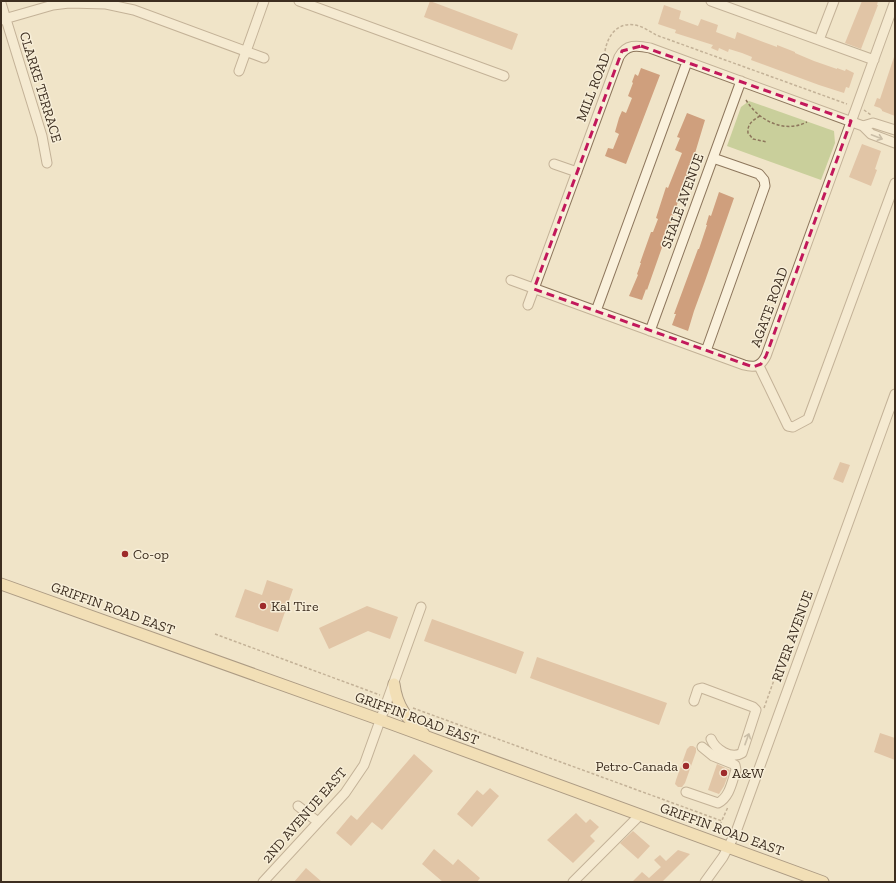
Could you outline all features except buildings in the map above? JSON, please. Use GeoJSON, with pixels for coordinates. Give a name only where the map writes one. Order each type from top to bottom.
{"type":"FeatureCollection","features":[{"type":"Feature","properties":{"kind":"main road","name":"GRIFFIN ROAD EAST"},"geometry":{"type":"LineString","coordinates":[[1,584],[381,720],[823,882]]}},
{"type":"Feature","properties":{"kind":"main road"},"geometry":{"type":"LineString","coordinates":[[394,684],[395,695],[403,712],[427,737]]}},
{"type":"Feature","properties":{"kind":"street"},"geometry":{"type":"LineString","coordinates":[[239,71],[264,1]]}},
{"type":"Feature","properties":{"kind":"street"},"geometry":{"type":"LineString","coordinates":[[299,1],[504,76]]}},
{"type":"Feature","properties":{"kind":"street"},"geometry":{"type":"LineString","coordinates":[[711,1],[874,60]]}},
{"type":"Feature","properties":{"kind":"street"},"geometry":{"type":"LineString","coordinates":[[819,40],[834,1]]}},
{"type":"Feature","properties":{"kind":"street","name":"AGATE ROAD"},"geometry":{"type":"LineString","coordinates":[[511,280],[748,366],[759,366],[766,356],[895,1]]}},
{"type":"Feature","properties":{"kind":"street"},"geometry":{"type":"LineString","coordinates":[[3,19],[30,11],[64,4],[90,2],[106,4],[134,10],[264,58]]}},
{"type":"Feature","properties":{"kind":"street","name":"CLARKE TERRACE"},"geometry":{"type":"LineString","coordinates":[[1,3],[3,19],[45,145],[47,163]]}},
{"type":"Feature","properties":{"kind":"street","name":"MILL ROAD"},"geometry":{"type":"LineString","coordinates":[[528,305],[622,51],[627,47],[634,45],[641,46],[741,81],[852,121],[863,126],[871,134],[895,143]]}},
{"type":"Feature","properties":{"kind":"street"},"geometry":{"type":"LineString","coordinates":[[596,311],[687,62]]}},
{"type":"Feature","properties":{"kind":"street","name":"SHALE AVENUE"},"geometry":{"type":"LineString","coordinates":[[650,331],[741,81]]}},
{"type":"Feature","properties":{"kind":"street","name":"MILL ROAD"},"geometry":{"type":"LineString","coordinates":[[863,126],[873,123],[895,130]]}},
{"type":"Feature","properties":{"kind":"street"},"geometry":{"type":"LineString","coordinates":[[706,351],[765,186],[764,180],[759,174],[713,158]]}},
{"type":"Feature","properties":{"kind":"street"},"geometry":{"type":"LineString","coordinates":[[554,164],[576,172]]}},
{"type":"Feature","properties":{"kind":"street"},"geometry":{"type":"LineString","coordinates":[[759,366],[788,426],[793,427],[808,419],[895,183]]}},
{"type":"Feature","properties":{"kind":"street","name":"RIVER AVENUE"},"geometry":{"type":"LineString","coordinates":[[705,882],[736,832],[895,394]]}},
{"type":"Feature","properties":{"kind":"street","name":"2ND AVENUE EAST"},"geometry":{"type":"LineString","coordinates":[[263,882],[345,793],[364,766],[421,607]]}},
{"type":"Feature","properties":{"kind":"street"},"geometry":{"type":"LineString","coordinates":[[694,701],[698,689],[702,688],[753,707],[756,710],[742,753],[734,756],[722,751],[714,746],[710,739]]}},
{"type":"Feature","properties":{"kind":"street"},"geometry":{"type":"LineString","coordinates":[[686,792],[718,803],[723,801],[727,796],[736,770],[735,765],[713,756],[702,747]]}},
{"type":"Feature","properties":{"kind":"street"},"geometry":{"type":"LineString","coordinates":[[298,806],[318,822]]}},
{"type":"Feature","properties":{"kind":"street"},"geometry":{"type":"LineString","coordinates":[[573,882],[640,815]]}},
{"type":"Feature","properties":{"kind":"path"},"geometry":{"type":"LineString","coordinates":[[605,51],[609,36],[617,29],[630,25],[638,26],[656,35],[843,103]]}},
{"type":"Feature","properties":{"kind":"path"},"geometry":{"type":"LineString","coordinates":[[606,47],[610,48]]}},
{"type":"Feature","properties":{"kind":"path"},"geometry":{"type":"LineString","coordinates":[[746,100],[760,116],[769,122],[787,126],[796,126],[807,122]]}},
{"type":"Feature","properties":{"kind":"path"},"geometry":{"type":"LineString","coordinates":[[760,116],[750,123],[748,126],[748,133],[753,139],[767,142]]}},
{"type":"Feature","properties":{"kind":"path"},"geometry":{"type":"LineString","coordinates":[[214,634],[382,696]]}},
{"type":"Feature","properties":{"kind":"path"},"geometry":{"type":"LineString","coordinates":[[769,695],[774,680]]}},
{"type":"Feature","properties":{"kind":"path"},"geometry":{"type":"LineString","coordinates":[[414,708],[722,821]]}},
{"type":"Feature","properties":{"kind":"highlighted area"},"geometry":{"type":"Polygon","coordinates":[[[641,46],[851,121],[766,356],[761,364],[753,367],[534,289],[622,51],[641,46]]]}},
{"type":"Feature","properties":{"kind":"green space"},"geometry":{"type":"Polygon","coordinates":[[[749,101],[834,131],[835,143],[821,180],[727,146],[741,107],[749,101]]]}},
{"type":"Feature","properties":{"kind":"place","name":"Co-op"},"geometry":{"type":"Point","coordinates":[125,554]}},
{"type":"Feature","properties":{"kind":"place","name":"Kal Tire"},"geometry":{"type":"Point","coordinates":[263,606]}},
{"type":"Feature","properties":{"kind":"place","name":"Petro-Canada"},"geometry":{"type":"Point","coordinates":[686,766]}},
{"type":"Feature","properties":{"kind":"place","name":"A&W"},"geometry":{"type":"Point","coordinates":[724,773]}}]}
